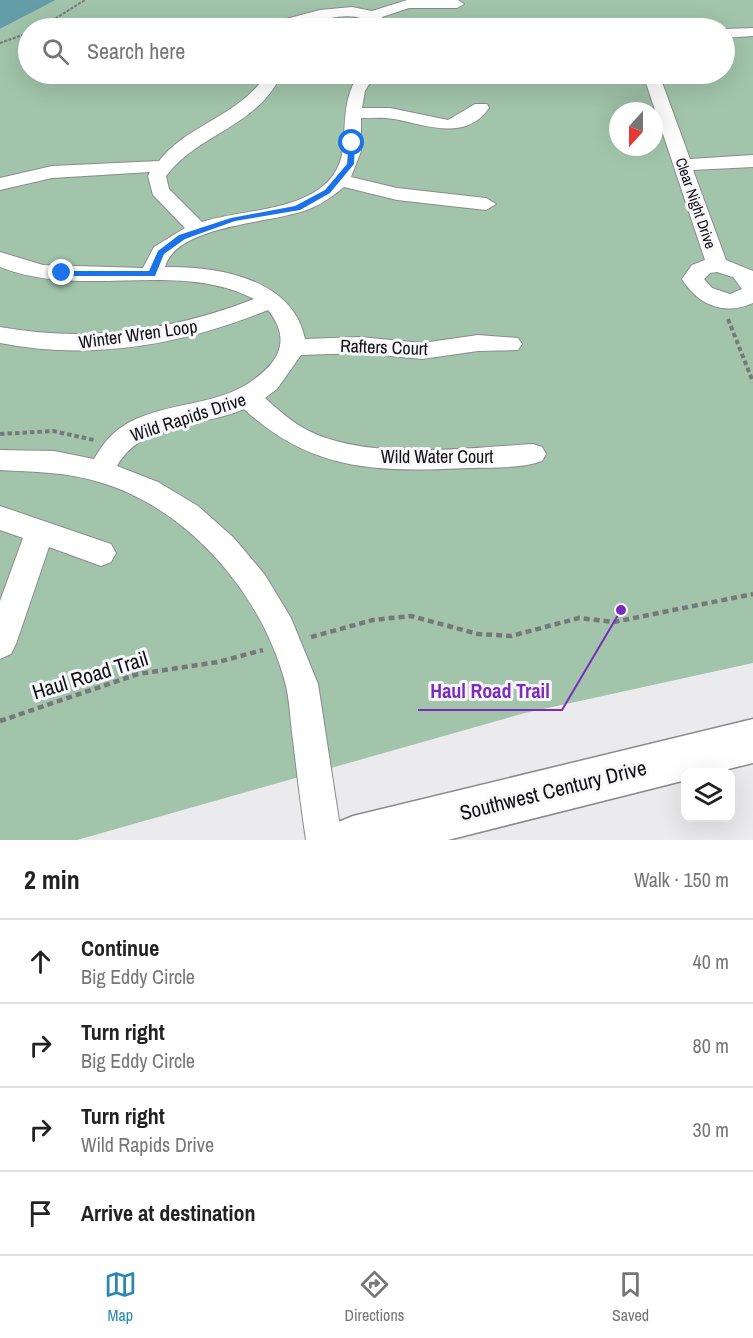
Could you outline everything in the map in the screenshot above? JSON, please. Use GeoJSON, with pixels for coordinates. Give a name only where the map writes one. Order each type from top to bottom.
{"type":"FeatureCollection","features":[{"type":"Feature","properties":{"kind":"main road","name":"Southwest Century Drive"},"geometry":{"type":"LineString","coordinates":[[353,840],[753,741]]}},
{"type":"Feature","properties":{"kind":"street"},"geometry":{"type":"LineString","coordinates":[[372,16],[408,4],[457,4]]}},
{"type":"Feature","properties":{"kind":"street"},"geometry":{"type":"LineString","coordinates":[[299,18],[326,10],[345,10],[375,18]]}},
{"type":"Feature","properties":{"kind":"street"},"geometry":{"type":"LineString","coordinates":[[735,33],[753,32]]}},
{"type":"Feature","properties":{"kind":"street"},"geometry":{"type":"LineString","coordinates":[[199,230],[160,191],[157,176],[163,166],[185,146],[238,115],[267,90],[270,84]]}},
{"type":"Feature","properties":{"kind":"street"},"geometry":{"type":"LineString","coordinates":[[152,274],[160,253],[182,237],[233,219],[297,208],[328,191],[351,164],[353,113],[356,93],[361,84]]}},
{"type":"Feature","properties":{"kind":"street","name":"Clear Night Drive"},"geometry":{"type":"LineString","coordinates":[[655,84],[717,265]]}},
{"type":"Feature","properties":{"kind":"street"},"geometry":{"type":"LineString","coordinates":[[353,113],[392,113],[446,126],[459,124],[480,108]]}},
{"type":"Feature","properties":{"kind":"street"},"geometry":{"type":"LineString","coordinates":[[683,165],[753,161]]}},
{"type":"Feature","properties":{"kind":"street"},"geometry":{"type":"LineString","coordinates":[[0,184],[52,172],[163,166]]}},
{"type":"Feature","properties":{"kind":"street"},"geometry":{"type":"LineString","coordinates":[[339,180],[397,194],[486,204]]}},
{"type":"Feature","properties":{"kind":"street"},"geometry":{"type":"LineString","coordinates":[[3,264],[62,273],[195,274],[261,291],[279,306],[295,340],[294,347]]}},
{"type":"Feature","properties":{"kind":"street","name":"Clear Night Drive"},"geometry":{"type":"LineString","coordinates":[[717,265],[744,274],[752,282],[753,291],[747,298],[736,302],[721,301],[702,292],[693,279],[696,271],[705,266],[717,265]]}},
{"type":"Feature","properties":{"kind":"street","name":"Winter Wren Loop"},"geometry":{"type":"LineString","coordinates":[[0,335],[31,343],[84,343],[144,336],[189,330],[233,317],[272,300]]}},
{"type":"Feature","properties":{"kind":"street","name":"Rafters Court"},"geometry":{"type":"LineString","coordinates":[[294,347],[360,345],[422,351],[478,343],[510,344]]}},
{"type":"Feature","properties":{"kind":"street","name":"Wild Rapids Drive"},"geometry":{"type":"LineString","coordinates":[[108,459],[124,437],[139,430],[249,398],[265,389],[280,371],[294,347]]}},
{"type":"Feature","properties":{"kind":"street","name":"Wild Water Court"},"geometry":{"type":"LineString","coordinates":[[249,398],[269,417],[302,439],[344,452],[394,459],[533,454]]}},
{"type":"Feature","properties":{"kind":"street"},"geometry":{"type":"LineString","coordinates":[[0,460],[108,459],[146,488],[208,529],[237,559],[266,601],[300,679],[324,840]]}},
{"type":"Feature","properties":{"kind":"street"},"geometry":{"type":"LineString","coordinates":[[0,518],[101,553]]}},
{"type":"Feature","properties":{"kind":"street"},"geometry":{"type":"LineString","coordinates":[[0,644],[40,531]]}},
{"type":"Feature","properties":{"kind":"path"},"geometry":{"type":"LineString","coordinates":[[56,18],[85,0]]}},
{"type":"Feature","properties":{"kind":"path"},"geometry":{"type":"LineString","coordinates":[[0,43],[18,37]]}},
{"type":"Feature","properties":{"kind":"path"},"geometry":{"type":"LineString","coordinates":[[721,301],[753,382]]}},
{"type":"Feature","properties":{"kind":"path"},"geometry":{"type":"LineString","coordinates":[[0,434],[53,431],[108,459]]}},
{"type":"Feature","properties":{"kind":"path","name":"Haul Road Trail"},"geometry":{"type":"LineString","coordinates":[[0,721],[138,674],[218,662],[373,620],[411,616],[478,634],[511,636],[579,618],[614,622],[753,594]]}},
{"type":"Feature","properties":{"kind":"green space"},"geometry":{"type":"Polygon","coordinates":[[[56,0],[753,0],[753,663],[525,713],[77,840],[0,840],[0,29],[18,20],[18,84],[735,84],[735,18],[21,18],[56,0]]]}},
{"type":"Feature","properties":{"kind":"water"},"geometry":{"type":"Polygon","coordinates":[[[0,0],[56,0],[18,18],[0,29],[0,0]]]}},
{"type":"Feature","properties":{"kind":"place","name":"Haul Road Trail"},"geometry":{"type":"Point","coordinates":[621,610]}},
{"type":"Feature","properties":{"kind":"route"},"geometry":{"type":"LineString","coordinates":[[62,273],[152,274],[160,253],[182,237],[233,219],[297,208],[328,191],[351,164],[352,143]]}}]}
